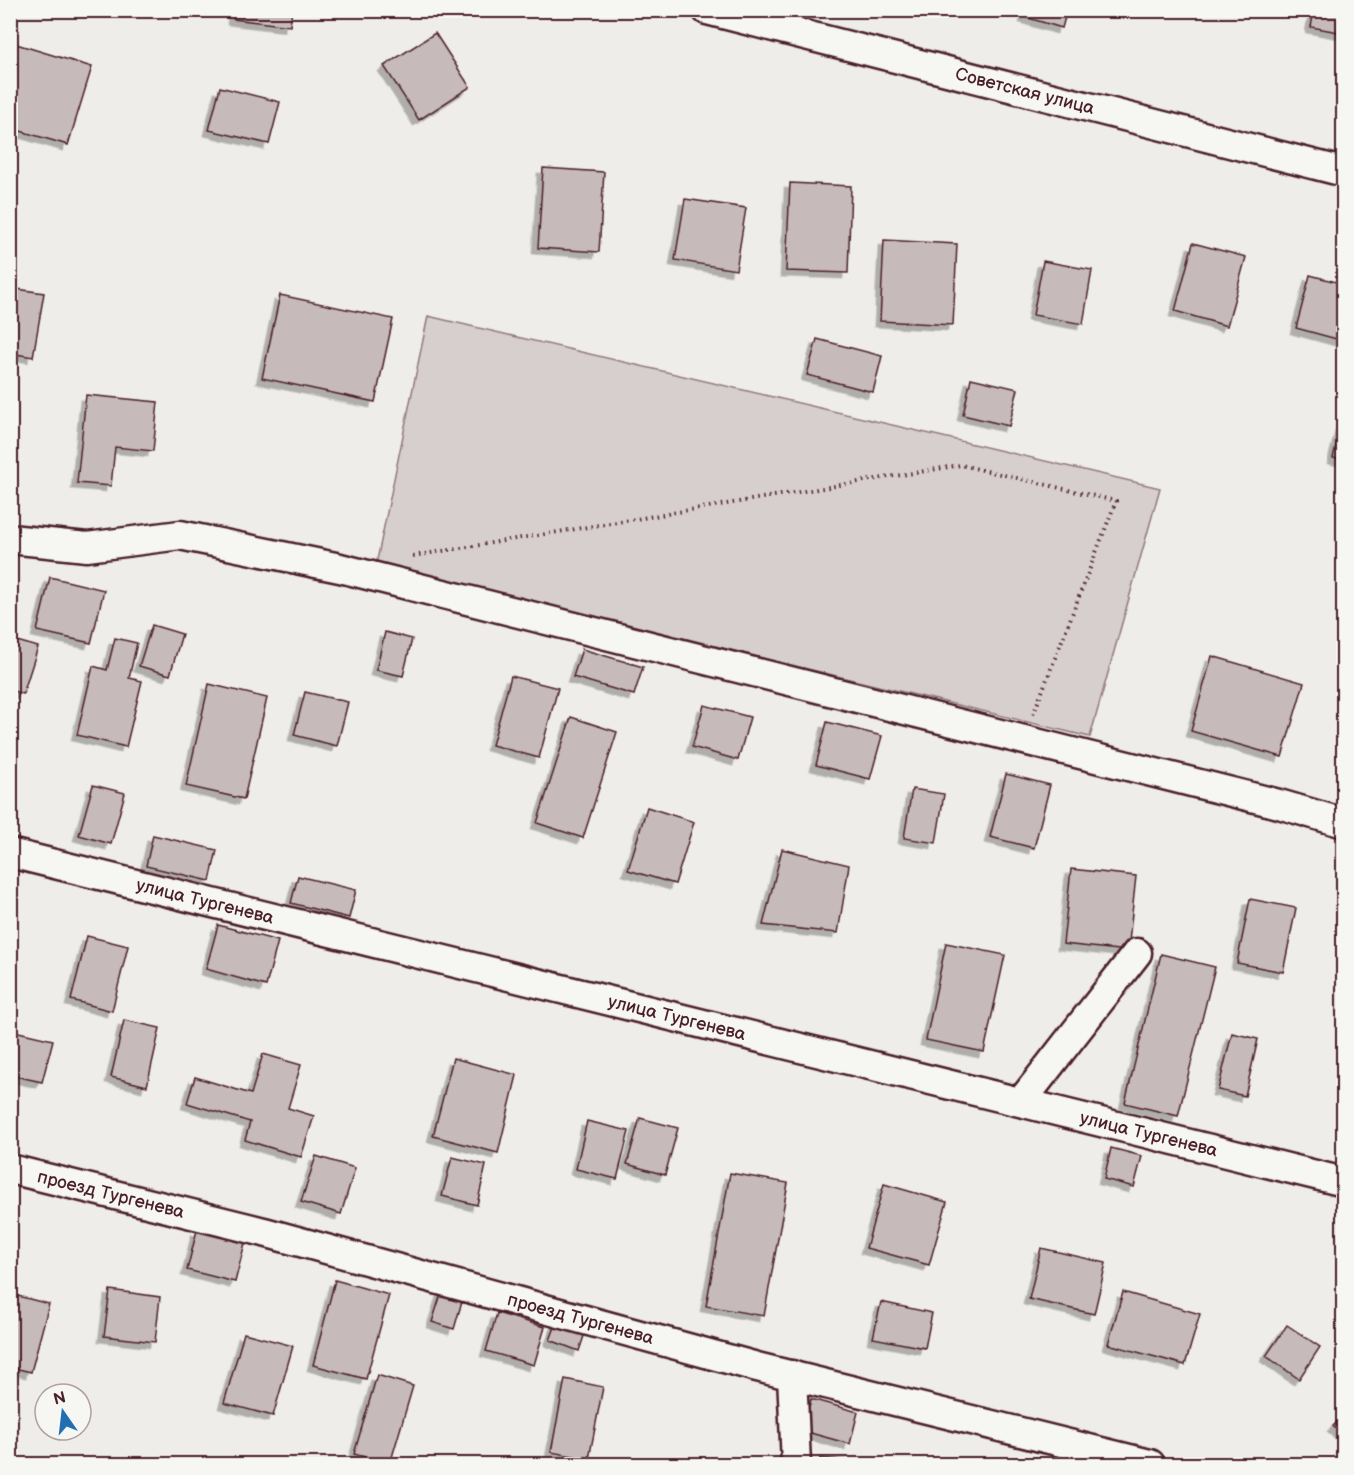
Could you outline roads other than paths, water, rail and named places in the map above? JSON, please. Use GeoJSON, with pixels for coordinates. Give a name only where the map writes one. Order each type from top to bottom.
{"type":"FeatureCollection","features":[{"type":"Feature","properties":{"kind":"street","name":"Советская улица"},"geometry":{"type":"LineString","coordinates":[[707,10],[1344,172]]}},
{"type":"Feature","properties":{"kind":"street"},"geometry":{"type":"LineString","coordinates":[[10,539],[87,547],[180,535],[340,568],[1267,801],[1344,823]]}},
{"type":"Feature","properties":{"kind":"street","name":"улица Тургенева"},"geometry":{"type":"LineString","coordinates":[[10,853],[1344,1182]]}},
{"type":"Feature","properties":{"kind":"street"},"geometry":{"type":"LineString","coordinates":[[1020,1102],[1137,953]]}},
{"type":"Feature","properties":{"kind":"street","name":"проезд Тургенева"},"geometry":{"type":"LineString","coordinates":[[10,1169],[254,1229],[792,1375],[1150,1464]]}},
{"type":"Feature","properties":{"kind":"street"},"geometry":{"type":"LineString","coordinates":[[792,1375],[795,1464]]}}]}
